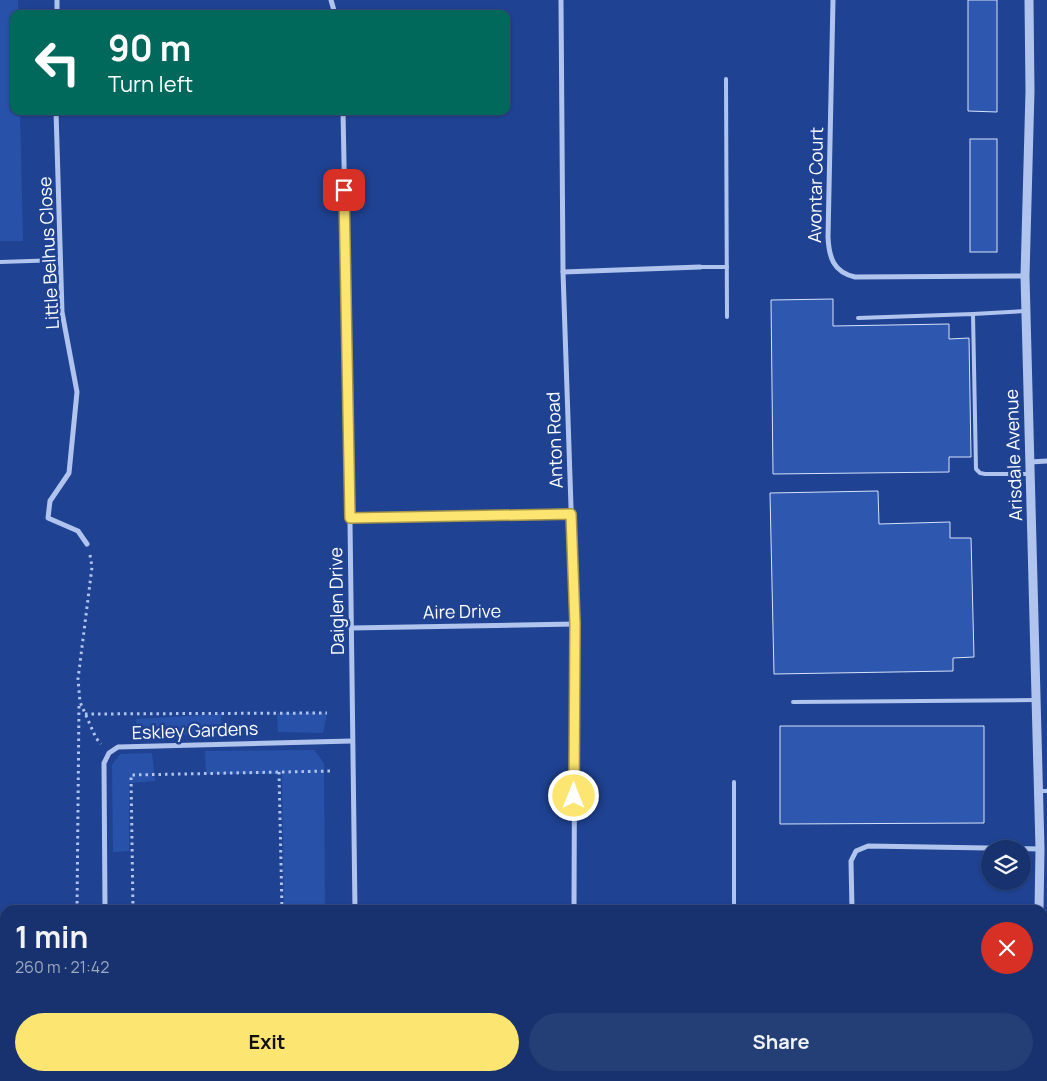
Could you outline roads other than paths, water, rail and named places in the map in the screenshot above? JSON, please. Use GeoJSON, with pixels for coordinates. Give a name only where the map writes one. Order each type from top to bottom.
{"type":"FeatureCollection","features":[{"type":"Feature","properties":{"kind":"street","name":"Anton Road"},"geometry":{"type":"LineString","coordinates":[[561,0],[563,272],[575,624],[574,905]]}},
{"type":"Feature","properties":{"kind":"street","name":"Avontar Court"},"geometry":{"type":"LineString","coordinates":[[833,0],[828,237],[829,252],[835,266],[844,274],[855,277],[1025,276]]}},
{"type":"Feature","properties":{"kind":"street","name":"Arisdale Avenue"},"geometry":{"type":"LineString","coordinates":[[1029,0],[1030,91],[1025,276],[1036,700],[1043,791],[1039,905]]}},
{"type":"Feature","properties":{"kind":"street","name":"Little Belhus Close"},"geometry":{"type":"LineString","coordinates":[[56,115],[62,312],[77,392],[69,473],[50,501],[48,518],[78,531],[87,544]]}},
{"type":"Feature","properties":{"kind":"street","name":"Daiglen Drive"},"geometry":{"type":"LineString","coordinates":[[343,115],[355,905]]}},
{"type":"Feature","properties":{"kind":"street"},"geometry":{"type":"LineString","coordinates":[[563,272],[700,268]]}},
{"type":"Feature","properties":{"kind":"street"},"geometry":{"type":"LineString","coordinates":[[1030,462],[1047,462]]}},
{"type":"Feature","properties":{"kind":"street","name":"Aire Drive"},"geometry":{"type":"LineString","coordinates":[[351,628],[575,624]]}},
{"type":"Feature","properties":{"kind":"street","name":"Eskley Gardens"},"geometry":{"type":"LineString","coordinates":[[105,905],[104,763],[109,753],[118,747],[352,741]]}},
{"type":"Feature","properties":{"kind":"street"},"geometry":{"type":"LineString","coordinates":[[852,905],[851,861],[856,851],[868,846],[1040,849]]}},
{"type":"Feature","properties":{"kind":"lane"},"geometry":{"type":"LineString","coordinates":[[726,79],[727,317]]}},
{"type":"Feature","properties":{"kind":"lane"},"geometry":{"type":"LineString","coordinates":[[0,262],[60,260]]}},
{"type":"Feature","properties":{"kind":"lane"},"geometry":{"type":"LineString","coordinates":[[700,268],[727,266]]}},
{"type":"Feature","properties":{"kind":"lane"},"geometry":{"type":"LineString","coordinates":[[858,318],[1026,311]]}},
{"type":"Feature","properties":{"kind":"lane"},"geometry":{"type":"LineString","coordinates":[[973,314],[976,469],[980,473],[986,474],[1031,474]]}},
{"type":"Feature","properties":{"kind":"lane"},"geometry":{"type":"LineString","coordinates":[[350,518],[571,514]]}},
{"type":"Feature","properties":{"kind":"lane"},"geometry":{"type":"LineString","coordinates":[[792,702],[1036,700]]}},
{"type":"Feature","properties":{"kind":"lane"},"geometry":{"type":"LineString","coordinates":[[734,782],[734,905]]}}]}
